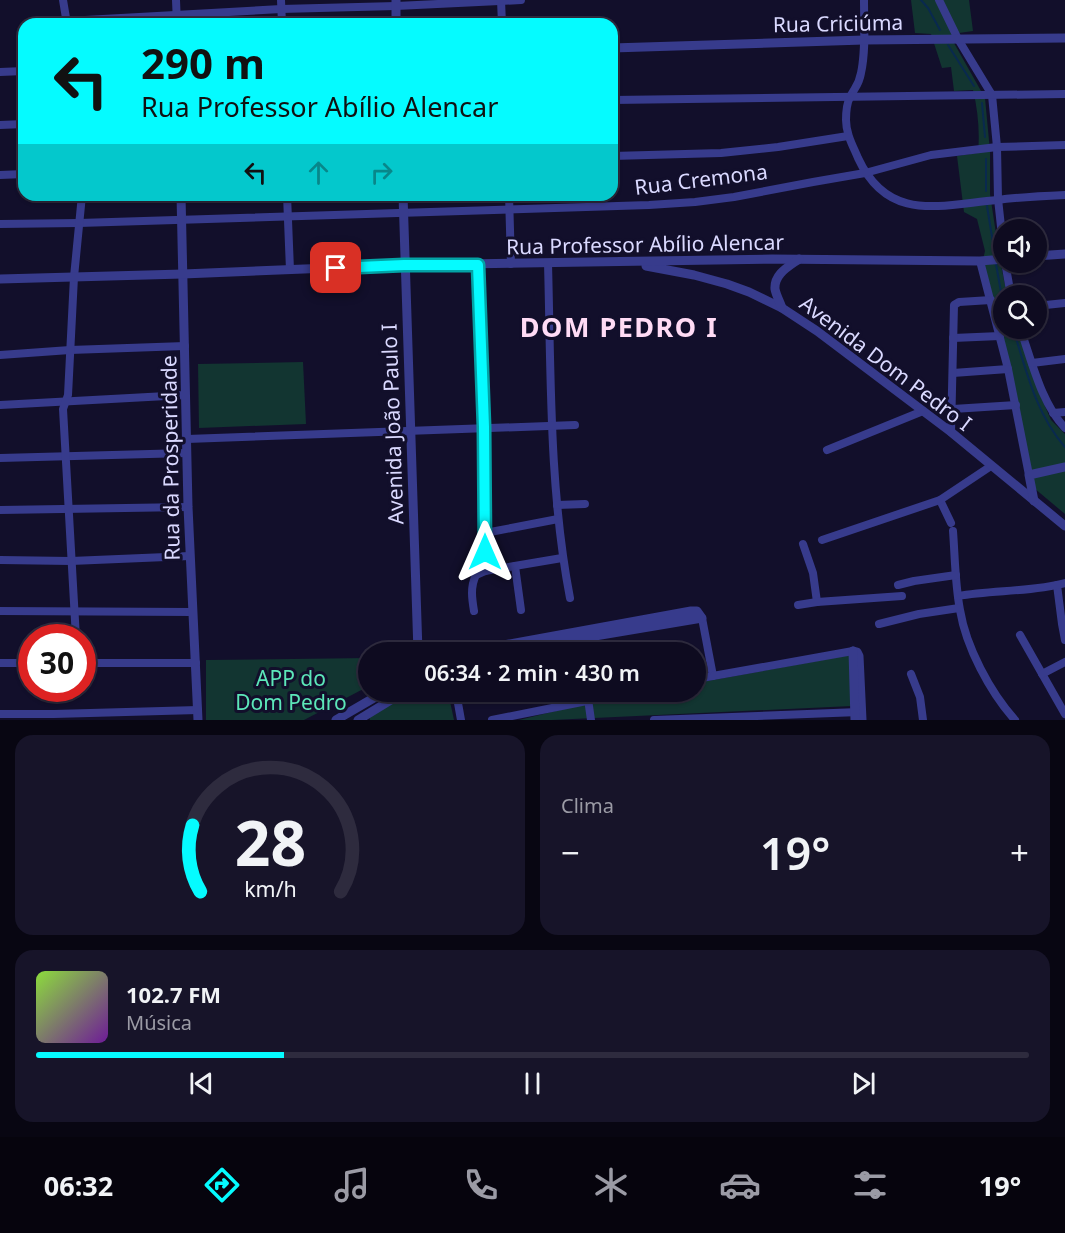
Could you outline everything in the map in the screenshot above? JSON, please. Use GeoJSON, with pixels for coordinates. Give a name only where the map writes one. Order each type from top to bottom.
{"type":"FeatureCollection","features":[{"type":"Feature","properties":{"kind":"street"},"geometry":{"type":"LineString","coordinates":[[63,0],[66,18]]}},
{"type":"Feature","properties":{"kind":"street"},"geometry":{"type":"LineString","coordinates":[[176,0],[177,18]]}},
{"type":"Feature","properties":{"kind":"street"},"geometry":{"type":"LineString","coordinates":[[281,0],[282,18]]}},
{"type":"Feature","properties":{"kind":"street"},"geometry":{"type":"LineString","coordinates":[[196,18],[281,9],[521,0]]}},
{"type":"Feature","properties":{"kind":"street"},"geometry":{"type":"LineString","coordinates":[[864,0],[864,40],[860,78],[847,104],[846,120],[849,136],[865,173],[874,185],[890,197],[911,205],[939,207],[1065,195]]}},
{"type":"Feature","properties":{"kind":"street"},"geometry":{"type":"LineString","coordinates":[[939,0],[958,39],[992,95],[1000,219]]}},
{"type":"Feature","properties":{"kind":"street"},"geometry":{"type":"LineString","coordinates":[[501,1],[502,18]]}},
{"type":"Feature","properties":{"kind":"street","name":"Rua Criciúma"},"geometry":{"type":"LineString","coordinates":[[618,48],[864,40],[1065,38]]}},
{"type":"Feature","properties":{"kind":"street"},"geometry":{"type":"LineString","coordinates":[[0,72],[18,71]]}},
{"type":"Feature","properties":{"kind":"street"},"geometry":{"type":"LineString","coordinates":[[618,100],[1065,94]]}},
{"type":"Feature","properties":{"kind":"street"},"geometry":{"type":"LineString","coordinates":[[0,125],[18,124]]}},
{"type":"Feature","properties":{"kind":"street"},"geometry":{"type":"LineString","coordinates":[[618,156],[721,153],[849,136]]}},
{"type":"Feature","properties":{"kind":"street","name":"Rua Cremona"},"geometry":{"type":"LineString","coordinates":[[0,224],[695,202],[865,173],[931,155],[997,147],[1065,146]]}},
{"type":"Feature","properties":{"kind":"street"},"geometry":{"type":"LineString","coordinates":[[0,175],[18,174]]}},
{"type":"Feature","properties":{"kind":"street"},"geometry":{"type":"LineString","coordinates":[[75,624],[63,409],[68,395],[74,277],[81,201]]}},
{"type":"Feature","properties":{"kind":"street","name":"Rua da Prosperidade"},"geometry":{"type":"LineString","coordinates":[[181,201],[188,507],[198,715]]}},
{"type":"Feature","properties":{"kind":"street"},"geometry":{"type":"LineString","coordinates":[[287,201],[290,270]]}},
{"type":"Feature","properties":{"kind":"street","name":"Avenida João Paulo I"},"geometry":{"type":"LineString","coordinates":[[403,201],[418,642]]}},
{"type":"Feature","properties":{"kind":"street"},"geometry":{"type":"LineString","coordinates":[[509,201],[511,264]]}},
{"type":"Feature","properties":{"kind":"street"},"geometry":{"type":"LineString","coordinates":[[1047,255],[1065,254]]}},
{"type":"Feature","properties":{"kind":"street"},"geometry":{"type":"LineString","coordinates":[[772,259],[780,272]]}},
{"type":"Feature","properties":{"kind":"street","name":"Rua Professor Abílio Alencar"},"geometry":{"type":"LineString","coordinates":[[0,279],[404,265],[772,259],[993,261]]}},
{"type":"Feature","properties":{"kind":"street"},"geometry":{"type":"LineString","coordinates":[[782,308],[775,288],[780,272],[799,259]]}},
{"type":"Feature","properties":{"kind":"street"},"geometry":{"type":"LineString","coordinates":[[694,275],[693,268],[697,261]]}},
{"type":"Feature","properties":{"kind":"street"},"geometry":{"type":"LineString","coordinates":[[980,261],[993,309]]}},
{"type":"Feature","properties":{"kind":"street","name":"Avenida Dom Pedro I"},"geometry":{"type":"LineString","coordinates":[[629,262],[727,284],[782,308],[818,331],[951,432],[1065,526]]}},
{"type":"Feature","properties":{"kind":"street"},"geometry":{"type":"LineString","coordinates":[[548,263],[557,505],[562,558],[570,598]]}},
{"type":"Feature","properties":{"kind":"street"},"geometry":{"type":"LineString","coordinates":[[478,265],[484,427],[484,571]]}},
{"type":"Feature","properties":{"kind":"street"},"geometry":{"type":"LineString","coordinates":[[749,292],[768,291],[775,288]]}},
{"type":"Feature","properties":{"kind":"street"},"geometry":{"type":"LineString","coordinates":[[951,432],[954,305],[959,302],[991,300]]}},
{"type":"Feature","properties":{"kind":"street"},"geometry":{"type":"LineString","coordinates":[[1047,305],[1065,303]]}},
{"type":"Feature","properties":{"kind":"street"},"geometry":{"type":"LineString","coordinates":[[952,338],[993,336]]}},
{"type":"Feature","properties":{"kind":"street"},"geometry":{"type":"LineString","coordinates":[[1000,339],[1016,405],[1034,501]]}},
{"type":"Feature","properties":{"kind":"street"},"geometry":{"type":"LineString","coordinates":[[1024,339],[1046,400],[1065,428]]}},
{"type":"Feature","properties":{"kind":"street"},"geometry":{"type":"LineString","coordinates":[[0,355],[185,346]]}},
{"type":"Feature","properties":{"kind":"street"},"geometry":{"type":"LineString","coordinates":[[1032,363],[1065,359]]}},
{"type":"Feature","properties":{"kind":"street"},"geometry":{"type":"LineString","coordinates":[[953,373],[1008,369]]}},
{"type":"Feature","properties":{"kind":"street"},"geometry":{"type":"LineString","coordinates":[[0,405],[185,395]]}},
{"type":"Feature","properties":{"kind":"street"},"geometry":{"type":"LineString","coordinates":[[953,409],[1016,405]]}},
{"type":"Feature","properties":{"kind":"street"},"geometry":{"type":"LineString","coordinates":[[827,450],[923,411]]}},
{"type":"Feature","properties":{"kind":"street"},"geometry":{"type":"LineString","coordinates":[[1053,413],[1065,412]]}},
{"type":"Feature","properties":{"kind":"street"},"geometry":{"type":"LineString","coordinates":[[187,439],[575,425]]}},
{"type":"Feature","properties":{"kind":"street"},"geometry":{"type":"LineString","coordinates":[[0,458],[187,453]]}},
{"type":"Feature","properties":{"kind":"street"},"geometry":{"type":"LineString","coordinates":[[822,540],[940,500],[991,466]]}},
{"type":"Feature","properties":{"kind":"street"},"geometry":{"type":"LineString","coordinates":[[1029,475],[1065,467]]}},
{"type":"Feature","properties":{"kind":"street"},"geometry":{"type":"LineString","coordinates":[[940,500],[952,527],[959,608],[966,634],[973,654],[1006,709],[1016,720]]}},
{"type":"Feature","properties":{"kind":"street"},"geometry":{"type":"LineString","coordinates":[[557,505],[585,504]]}},
{"type":"Feature","properties":{"kind":"street"},"geometry":{"type":"LineString","coordinates":[[0,510],[188,507]]}},
{"type":"Feature","properties":{"kind":"street"},"geometry":{"type":"LineString","coordinates":[[485,533],[558,519]]}},
{"type":"Feature","properties":{"kind":"street"},"geometry":{"type":"LineString","coordinates":[[803,544],[813,573],[817,602]]}},
{"type":"Feature","properties":{"kind":"street"},"geometry":{"type":"LineString","coordinates":[[0,560],[71,561],[190,556]]}},
{"type":"Feature","properties":{"kind":"street"},"geometry":{"type":"LineString","coordinates":[[474,612],[472,592],[476,575],[484,571],[562,558]]}},
{"type":"Feature","properties":{"kind":"street"},"geometry":{"type":"LineString","coordinates":[[515,566],[521,610]]}},
{"type":"Feature","properties":{"kind":"street"},"geometry":{"type":"LineString","coordinates":[[898,585],[956,574]]}},
{"type":"Feature","properties":{"kind":"street"},"geometry":{"type":"LineString","coordinates":[[958,596],[1061,584],[1062,624],[1065,640]]}},
{"type":"Feature","properties":{"kind":"street"},"geometry":{"type":"LineString","coordinates":[[798,604],[902,596]]}},
{"type":"Feature","properties":{"kind":"street"},"geometry":{"type":"LineString","coordinates":[[879,624],[959,608]]}},
{"type":"Feature","properties":{"kind":"street"},"geometry":{"type":"LineString","coordinates":[[0,611],[193,612]]}},
{"type":"Feature","properties":{"kind":"street"},"geometry":{"type":"LineString","coordinates":[[530,642],[702,618],[713,676]]}},
{"type":"Feature","properties":{"kind":"street"},"geometry":{"type":"LineString","coordinates":[[550,642],[576,635]]}},
{"type":"Feature","properties":{"kind":"street"},"geometry":{"type":"LineString","coordinates":[[576,635],[577,642]]}},
{"type":"Feature","properties":{"kind":"street"},"geometry":{"type":"LineString","coordinates":[[1020,635],[1065,714]]}},
{"type":"Feature","properties":{"kind":"street"},"geometry":{"type":"LineString","coordinates":[[654,720],[858,716],[859,656],[857,651],[706,677]]}},
{"type":"Feature","properties":{"kind":"street"},"geometry":{"type":"LineString","coordinates":[[1042,674],[1065,662]]}},
{"type":"Feature","properties":{"kind":"street"},"geometry":{"type":"LineString","coordinates":[[0,663],[18,663]]}},
{"type":"Feature","properties":{"kind":"street"},"geometry":{"type":"LineString","coordinates":[[96,663],[196,663]]}},
{"type":"Feature","properties":{"kind":"street"},"geometry":{"type":"LineString","coordinates":[[911,674],[920,697],[923,720]]}},
{"type":"Feature","properties":{"kind":"street"},"geometry":{"type":"LineString","coordinates":[[342,718],[365,702]]}},
{"type":"Feature","properties":{"kind":"street"},"geometry":{"type":"LineString","coordinates":[[362,719],[365,702]]}},
{"type":"Feature","properties":{"kind":"street"},"geometry":{"type":"LineString","coordinates":[[362,719],[388,702]]}},
{"type":"Feature","properties":{"kind":"street"},"geometry":{"type":"LineString","coordinates":[[458,702],[461,720]]}},
{"type":"Feature","properties":{"kind":"street"},"geometry":{"type":"LineString","coordinates":[[492,720],[564,702]]}},
{"type":"Feature","properties":{"kind":"street"},"geometry":{"type":"LineString","coordinates":[[589,702],[591,720]]}},
{"type":"Feature","properties":{"kind":"street"},"geometry":{"type":"LineString","coordinates":[[0,714],[54,717],[198,715]]}},
{"type":"Feature","properties":{"kind":"green space"},"geometry":{"type":"Polygon","coordinates":[[[911,0],[969,0],[973,31],[959,33],[954,43],[985,98],[990,151],[990,194],[994,219],[993,273],[1003,273],[1005,285],[993,285],[993,311],[982,264],[985,251],[977,219],[964,212],[957,156],[978,153],[978,122],[973,90],[954,91],[951,67],[942,68],[931,34],[915,33],[911,0]]]}},
{"type":"Feature","properties":{"kind":"green space"},"geometry":{"type":"Polygon","coordinates":[[[999,339],[1021,339],[1051,420],[1065,434],[1065,514],[1034,488],[999,339]]]}},
{"type":"Feature","properties":{"kind":"green space"},"geometry":{"type":"Polygon","coordinates":[[[303,362],[306,424],[199,428],[198,364],[303,362]]]}},
{"type":"Feature","properties":{"kind":"green space"},"geometry":{"type":"Polygon","coordinates":[[[850,655],[852,706],[519,720],[594,702],[706,702],[706,681],[850,655]]]}},
{"type":"Feature","properties":{"kind":"green space","name":"APP do Dom Pedro"},"geometry":{"type":"Polygon","coordinates":[[[358,658],[358,692],[304,720],[206,720],[206,660],[358,658]]]}},
{"type":"Feature","properties":{"kind":"green space"},"geometry":{"type":"Polygon","coordinates":[[[389,702],[450,702],[454,720],[370,720],[369,714],[389,702]]]}},
{"type":"Feature","properties":{"kind":"waterway"},"geometry":{"type":"LineString","coordinates":[[921,0],[940,30]]}},
{"type":"Feature","properties":{"kind":"waterway"},"geometry":{"type":"LineString","coordinates":[[948,45],[974,86]]}},
{"type":"Feature","properties":{"kind":"waterway"},"geometry":{"type":"LineString","coordinates":[[982,103],[985,137]]}},
{"type":"Feature","properties":{"kind":"waterway"},"geometry":{"type":"LineString","coordinates":[[986,159],[986,191]]}},
{"type":"Feature","properties":{"kind":"waterway"},"geometry":{"type":"LineString","coordinates":[[987,206],[993,243]]}},
{"type":"Feature","properties":{"kind":"waterway"},"geometry":{"type":"LineString","coordinates":[[998,273],[1000,285]]}},
{"type":"Feature","properties":{"kind":"waterway"},"geometry":{"type":"LineString","coordinates":[[1017,339],[1039,406],[1065,447]]}},
{"type":"Feature","properties":{"kind":"district","name":"DOM PEDRO I"},"geometry":{"type":"Point","coordinates":[619,326]}},
{"type":"Feature","properties":{"kind":"route"},"geometry":{"type":"LineString","coordinates":[[336,268],[478,265],[484,427],[485,552]]}}]}
